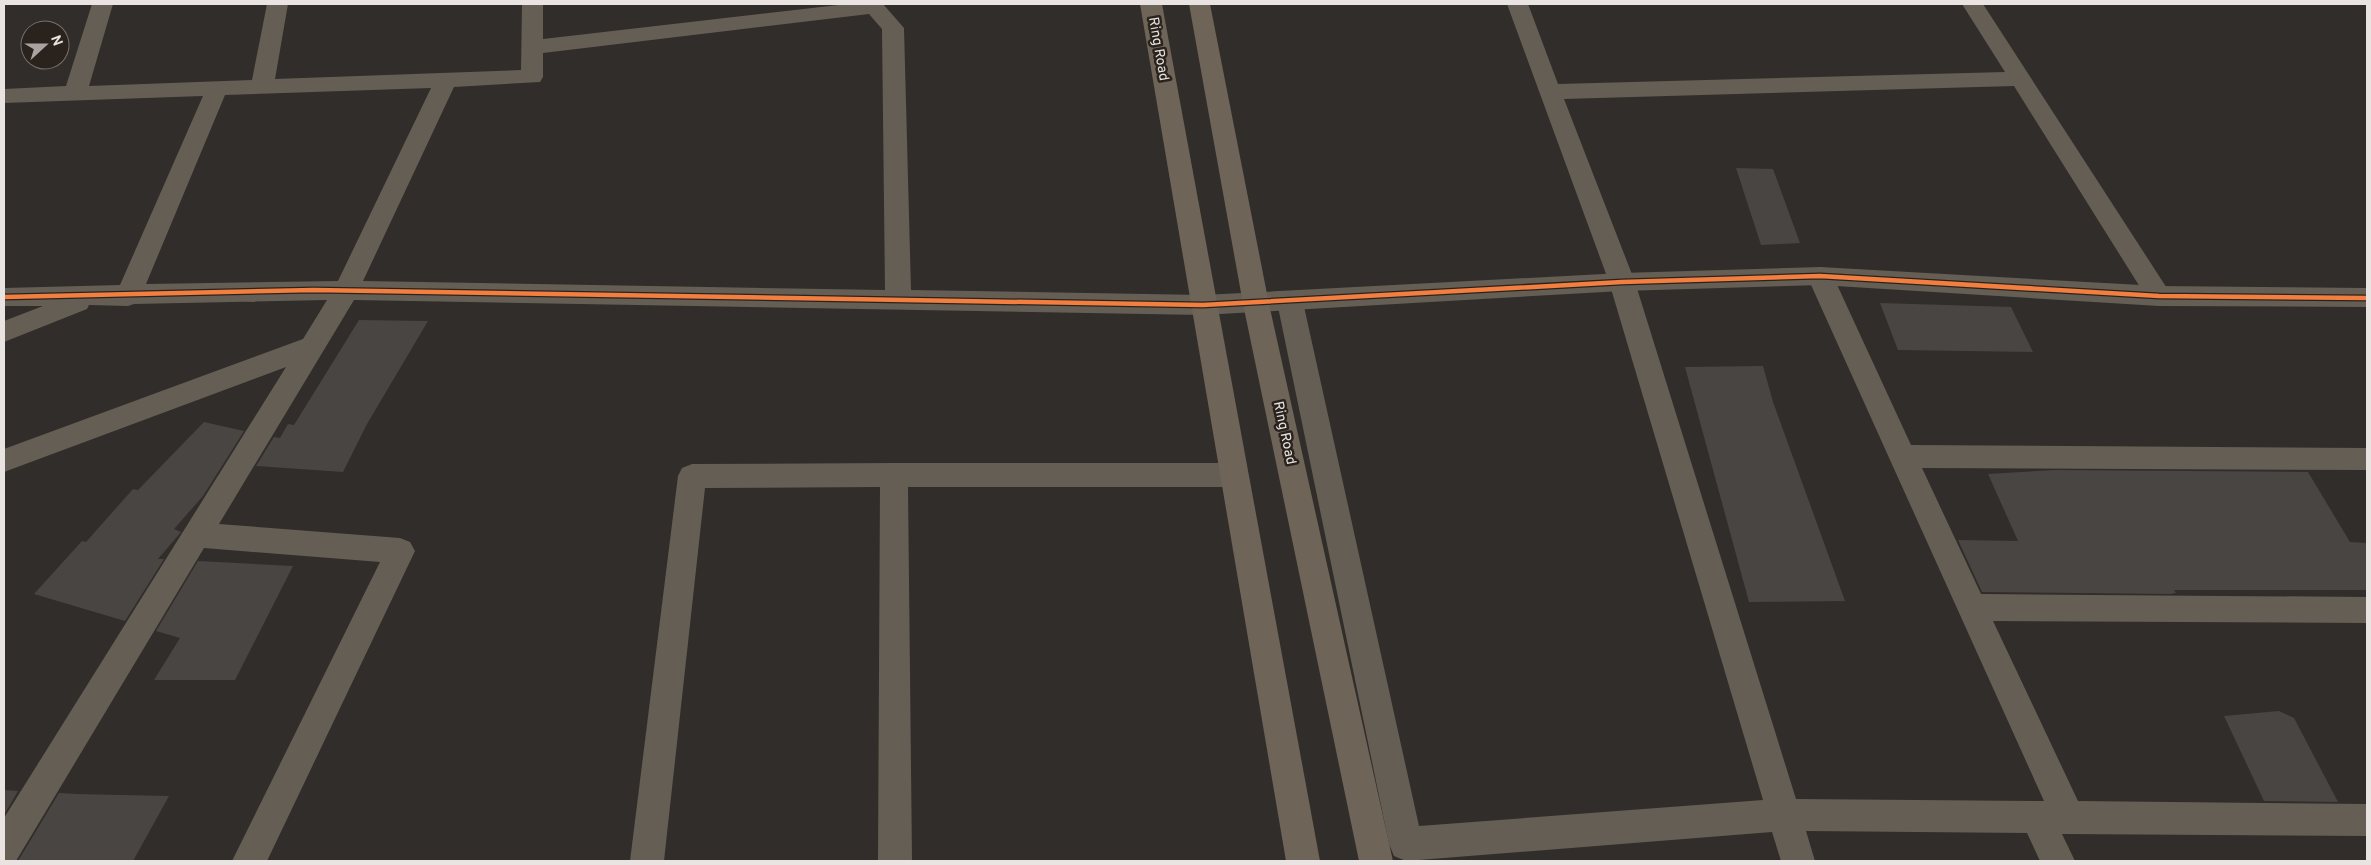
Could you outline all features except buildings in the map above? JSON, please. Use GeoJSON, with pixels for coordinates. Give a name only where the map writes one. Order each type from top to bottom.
{"type":"FeatureCollection","features":[{"type":"Feature","properties":{"kind":"highway","name":"Ring Road"},"geometry":{"type":"LineString","coordinates":[[1151,4],[1233,475],[1303,861]]}},
{"type":"Feature","properties":{"kind":"highway","name":"Ring Road"},"geometry":{"type":"LineString","coordinates":[[1199,4],[1256,304],[1376,861]]}},
{"type":"Feature","properties":{"kind":"street"},"geometry":{"type":"LineString","coordinates":[[75,94],[102,4]]}},
{"type":"Feature","properties":{"kind":"street"},"geometry":{"type":"LineString","coordinates":[[262,87],[278,4]]}},
{"type":"Feature","properties":{"kind":"street"},"geometry":{"type":"LineString","coordinates":[[4,96],[532,78],[532,4]]}},
{"type":"Feature","properties":{"kind":"street"},"geometry":{"type":"LineString","coordinates":[[1517,4],[1622,282],[1798,861]]}},
{"type":"Feature","properties":{"kind":"street"},"geometry":{"type":"LineString","coordinates":[[1973,4],[2159,296]]}},
{"type":"Feature","properties":{"kind":"street"},"geometry":{"type":"LineString","coordinates":[[532,48],[874,6],[892,28],[898,300]]}},
{"type":"Feature","properties":{"kind":"street"},"geometry":{"type":"LineString","coordinates":[[1550,92],[2021,79]]}},
{"type":"Feature","properties":{"kind":"street"},"geometry":{"type":"LineString","coordinates":[[4,849],[346,291],[446,80]]}},
{"type":"Feature","properties":{"kind":"street"},"geometry":{"type":"LineString","coordinates":[[128,296],[217,89]]}},
{"type":"Feature","properties":{"kind":"street"},"geometry":{"type":"LineString","coordinates":[[1820,276],[2068,817]]}},
{"type":"Feature","properties":{"kind":"street"},"geometry":{"type":"LineString","coordinates":[[4,297],[91,297],[346,291],[1203,305],[1256,304],[1622,282],[1820,276],[2159,296],[2367,298]]}},
{"type":"Feature","properties":{"kind":"street"},"geometry":{"type":"LineString","coordinates":[[4,332],[91,297]]}},
{"type":"Feature","properties":{"kind":"street"},"geometry":{"type":"LineString","coordinates":[[1290,302],[1406,844],[1784,815],[2367,820]]}},
{"type":"Feature","properties":{"kind":"street"},"geometry":{"type":"LineString","coordinates":[[4,461],[310,348]]}},
{"type":"Feature","properties":{"kind":"street"},"geometry":{"type":"LineString","coordinates":[[1902,456],[2367,459]]}},
{"type":"Feature","properties":{"kind":"street"},"geometry":{"type":"LineString","coordinates":[[894,475],[895,861]]}},
{"type":"Feature","properties":{"kind":"street"},"geometry":{"type":"LineString","coordinates":[[647,861],[692,476],[1233,475]]}},
{"type":"Feature","properties":{"kind":"street"},"geometry":{"type":"LineString","coordinates":[[196,536],[400,551],[249,861]]}},
{"type":"Feature","properties":{"kind":"street"},"geometry":{"type":"LineString","coordinates":[[1972,607],[2367,610]]}},
{"type":"Feature","properties":{"kind":"street"},"geometry":{"type":"LineString","coordinates":[[2036,817],[2058,861]]}},
{"type":"Feature","properties":{"kind":"cycle path"},"geometry":{"type":"LineString","coordinates":[[4,297],[314,290],[1203,305],[1622,282],[1820,276],[2159,296],[2367,298]]}}]}
